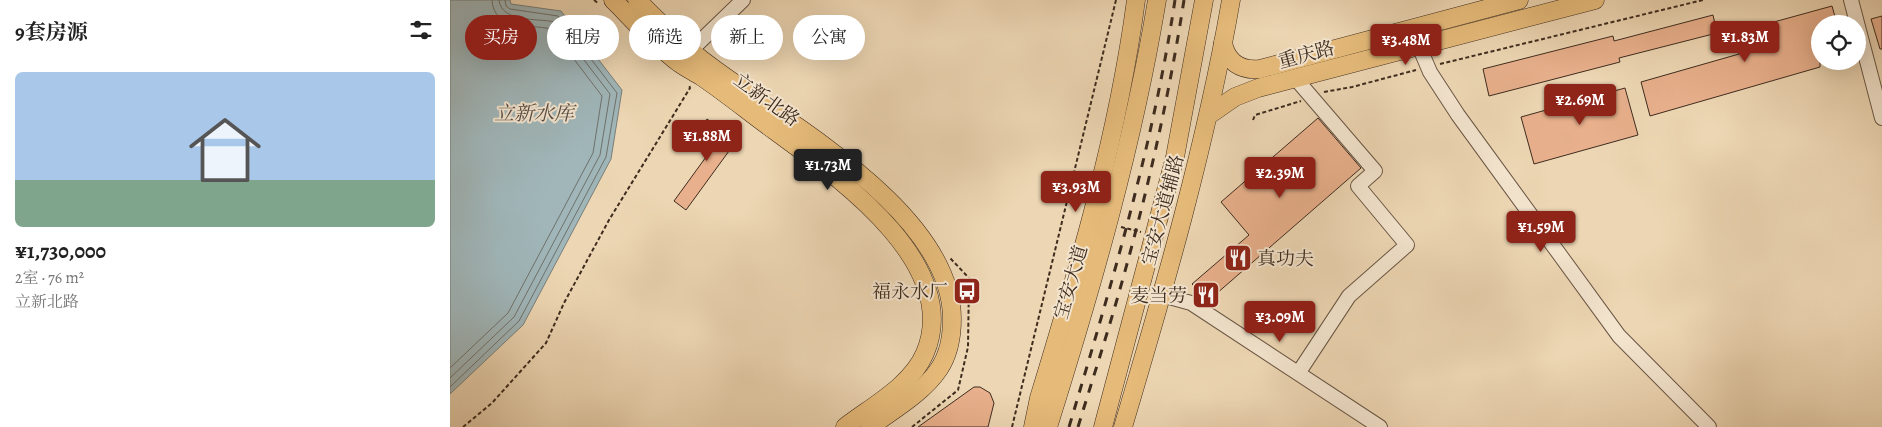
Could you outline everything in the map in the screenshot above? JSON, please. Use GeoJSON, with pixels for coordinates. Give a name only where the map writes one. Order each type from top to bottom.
{"type":"FeatureCollection","features":[{"type":"Feature","properties":{"kind":"main road","name":"立新北路"},"geometry":{"type":"LineString","coordinates":[[613,0],[632,15]]}},
{"type":"Feature","properties":{"kind":"main road","name":"立新北路"},"geometry":{"type":"LineString","coordinates":[[637,0],[650,15]]}},
{"type":"Feature","properties":{"kind":"main road"},"geometry":{"type":"LineString","coordinates":[[1033,427],[1039,398],[1091,220],[1108,152],[1131,36],[1136,0]]}},
{"type":"Feature","properties":{"kind":"main road","name":"宝安大道"},"geometry":{"type":"LineString","coordinates":[[1048,427],[1109,224],[1146,70],[1157,0]]}},
{"type":"Feature","properties":{"kind":"main road"},"geometry":{"type":"LineString","coordinates":[[1103,427],[1175,157],[1204,0]]}},
{"type":"Feature","properties":{"kind":"main road","name":"宝安大道辅路"},"geometry":{"type":"LineString","coordinates":[[1123,427],[1162,295],[1209,115],[1231,0]]}},
{"type":"Feature","properties":{"kind":"main road","name":"重庆路"},"geometry":{"type":"LineString","coordinates":[[1223,43],[1225,51],[1235,64],[1252,70],[1519,0]]}},
{"type":"Feature","properties":{"kind":"main road","name":"重庆路"},"geometry":{"type":"LineString","coordinates":[[1209,115],[1235,97],[1338,67],[1595,0]]}},
{"type":"Feature","properties":{"kind":"main road"},"geometry":{"type":"LineString","coordinates":[[1334,49],[1338,67]]}},
{"type":"Feature","properties":{"kind":"main road","name":"立新北路"},"geometry":{"type":"LineString","coordinates":[[687,60],[702,77],[823,166],[864,201],[903,244],[920,274],[931,316],[928,344],[921,361],[906,380],[845,427]]}},
{"type":"Feature","properties":{"kind":"main road","name":"立新北路"},"geometry":{"type":"LineString","coordinates":[[691,60],[750,95],[839,156],[876,188],[918,233],[942,269],[948,286],[952,314],[950,340],[942,363],[923,387],[870,427]]}},
{"type":"Feature","properties":{"kind":"street"},"geometry":{"type":"LineString","coordinates":[[701,40],[742,0]]}},
{"type":"Feature","properties":{"kind":"street"},"geometry":{"type":"LineString","coordinates":[[1852,0],[1882,118]]}},
{"type":"Feature","properties":{"kind":"street"},"geometry":{"type":"LineString","coordinates":[[1419,46],[1428,67],[1458,115],[1620,336],[1709,427]]}},
{"type":"Feature","properties":{"kind":"street"},"geometry":{"type":"LineString","coordinates":[[1296,79],[1375,171],[1358,186],[1407,245],[1349,296],[1299,372]]}},
{"type":"Feature","properties":{"kind":"street"},"geometry":{"type":"LineString","coordinates":[[1162,295],[1191,303],[1299,372],[1380,427]]}},
{"type":"Feature","properties":{"kind":"path"},"geometry":{"type":"LineString","coordinates":[[1012,427],[1116,0]]}},
{"type":"Feature","properties":{"kind":"path"},"geometry":{"type":"LineString","coordinates":[[1253,120],[1255,115],[1311,96],[1703,0]]}},
{"type":"Feature","properties":{"kind":"path"},"geometry":{"type":"LineString","coordinates":[[463,427],[492,403],[546,342],[564,303],[609,220],[690,88],[688,79]]}},
{"type":"Feature","properties":{"kind":"path"},"geometry":{"type":"LineString","coordinates":[[1119,226],[1148,233]]}},
{"type":"Feature","properties":{"kind":"water","name":"立新水库"},"geometry":{"type":"Polygon","coordinates":[[[450,0],[510,0],[511,4],[561,11],[564,15],[547,15],[547,60],[599,60],[622,90],[611,159],[523,325],[450,394],[450,0]]]}},
{"type":"Feature","properties":{"kind":"building"},"geometry":{"type":"Polygon","coordinates":[[[1832,6],[1834,15],[1811,15],[1811,70],[1650,116],[1641,82],[1739,54],[1734,33],[1832,6]]]}},
{"type":"Feature","properties":{"kind":"building"},"geometry":{"type":"Polygon","coordinates":[[[1713,15],[1717,33],[1619,58],[1620,62],[1489,96],[1483,69],[1613,36],[1614,41],[1713,15]]]}},
{"type":"Feature","properties":{"kind":"building"},"geometry":{"type":"Polygon","coordinates":[[[1882,16],[1882,49],[1880,49],[1871,19],[1882,16]]]}},
{"type":"Feature","properties":{"kind":"building"},"geometry":{"type":"Polygon","coordinates":[[[1625,88],[1638,135],[1534,164],[1521,117],[1625,88]]]}},
{"type":"Feature","properties":{"kind":"building"},"geometry":{"type":"Polygon","coordinates":[[[1318,118],[1361,168],[1208,301],[1192,284],[1249,235],[1221,202],[1318,118]]]}},
{"type":"Feature","properties":{"kind":"building"},"geometry":{"type":"Polygon","coordinates":[[[707,119],[737,140],[686,210],[674,201],[714,146],[697,133],[707,119]]]}},
{"type":"Feature","properties":{"kind":"building"},"geometry":{"type":"Polygon","coordinates":[[[974,387],[980,387],[990,393],[994,403],[988,427],[918,427],[974,387]]]}},
{"type":"Feature","properties":{"kind":"railway"},"geometry":{"type":"LineString","coordinates":[[1069,427],[1115,268],[1143,162],[1166,54],[1175,0]]}},
{"type":"Feature","properties":{"kind":"railway"},"geometry":{"type":"LineString","coordinates":[[1078,427],[1115,306],[1139,217],[1164,109],[1184,0]]}},
{"type":"Feature","properties":{"kind":"place","name":"真功夫"},"geometry":{"type":"Point","coordinates":[1238,258]}},
{"type":"Feature","properties":{"kind":"place","name":"福永水厂"},"geometry":{"type":"Point","coordinates":[967,291]}},
{"type":"Feature","properties":{"kind":"place","name":"麦当劳"},"geometry":{"type":"Point","coordinates":[1206,295]}}]}
